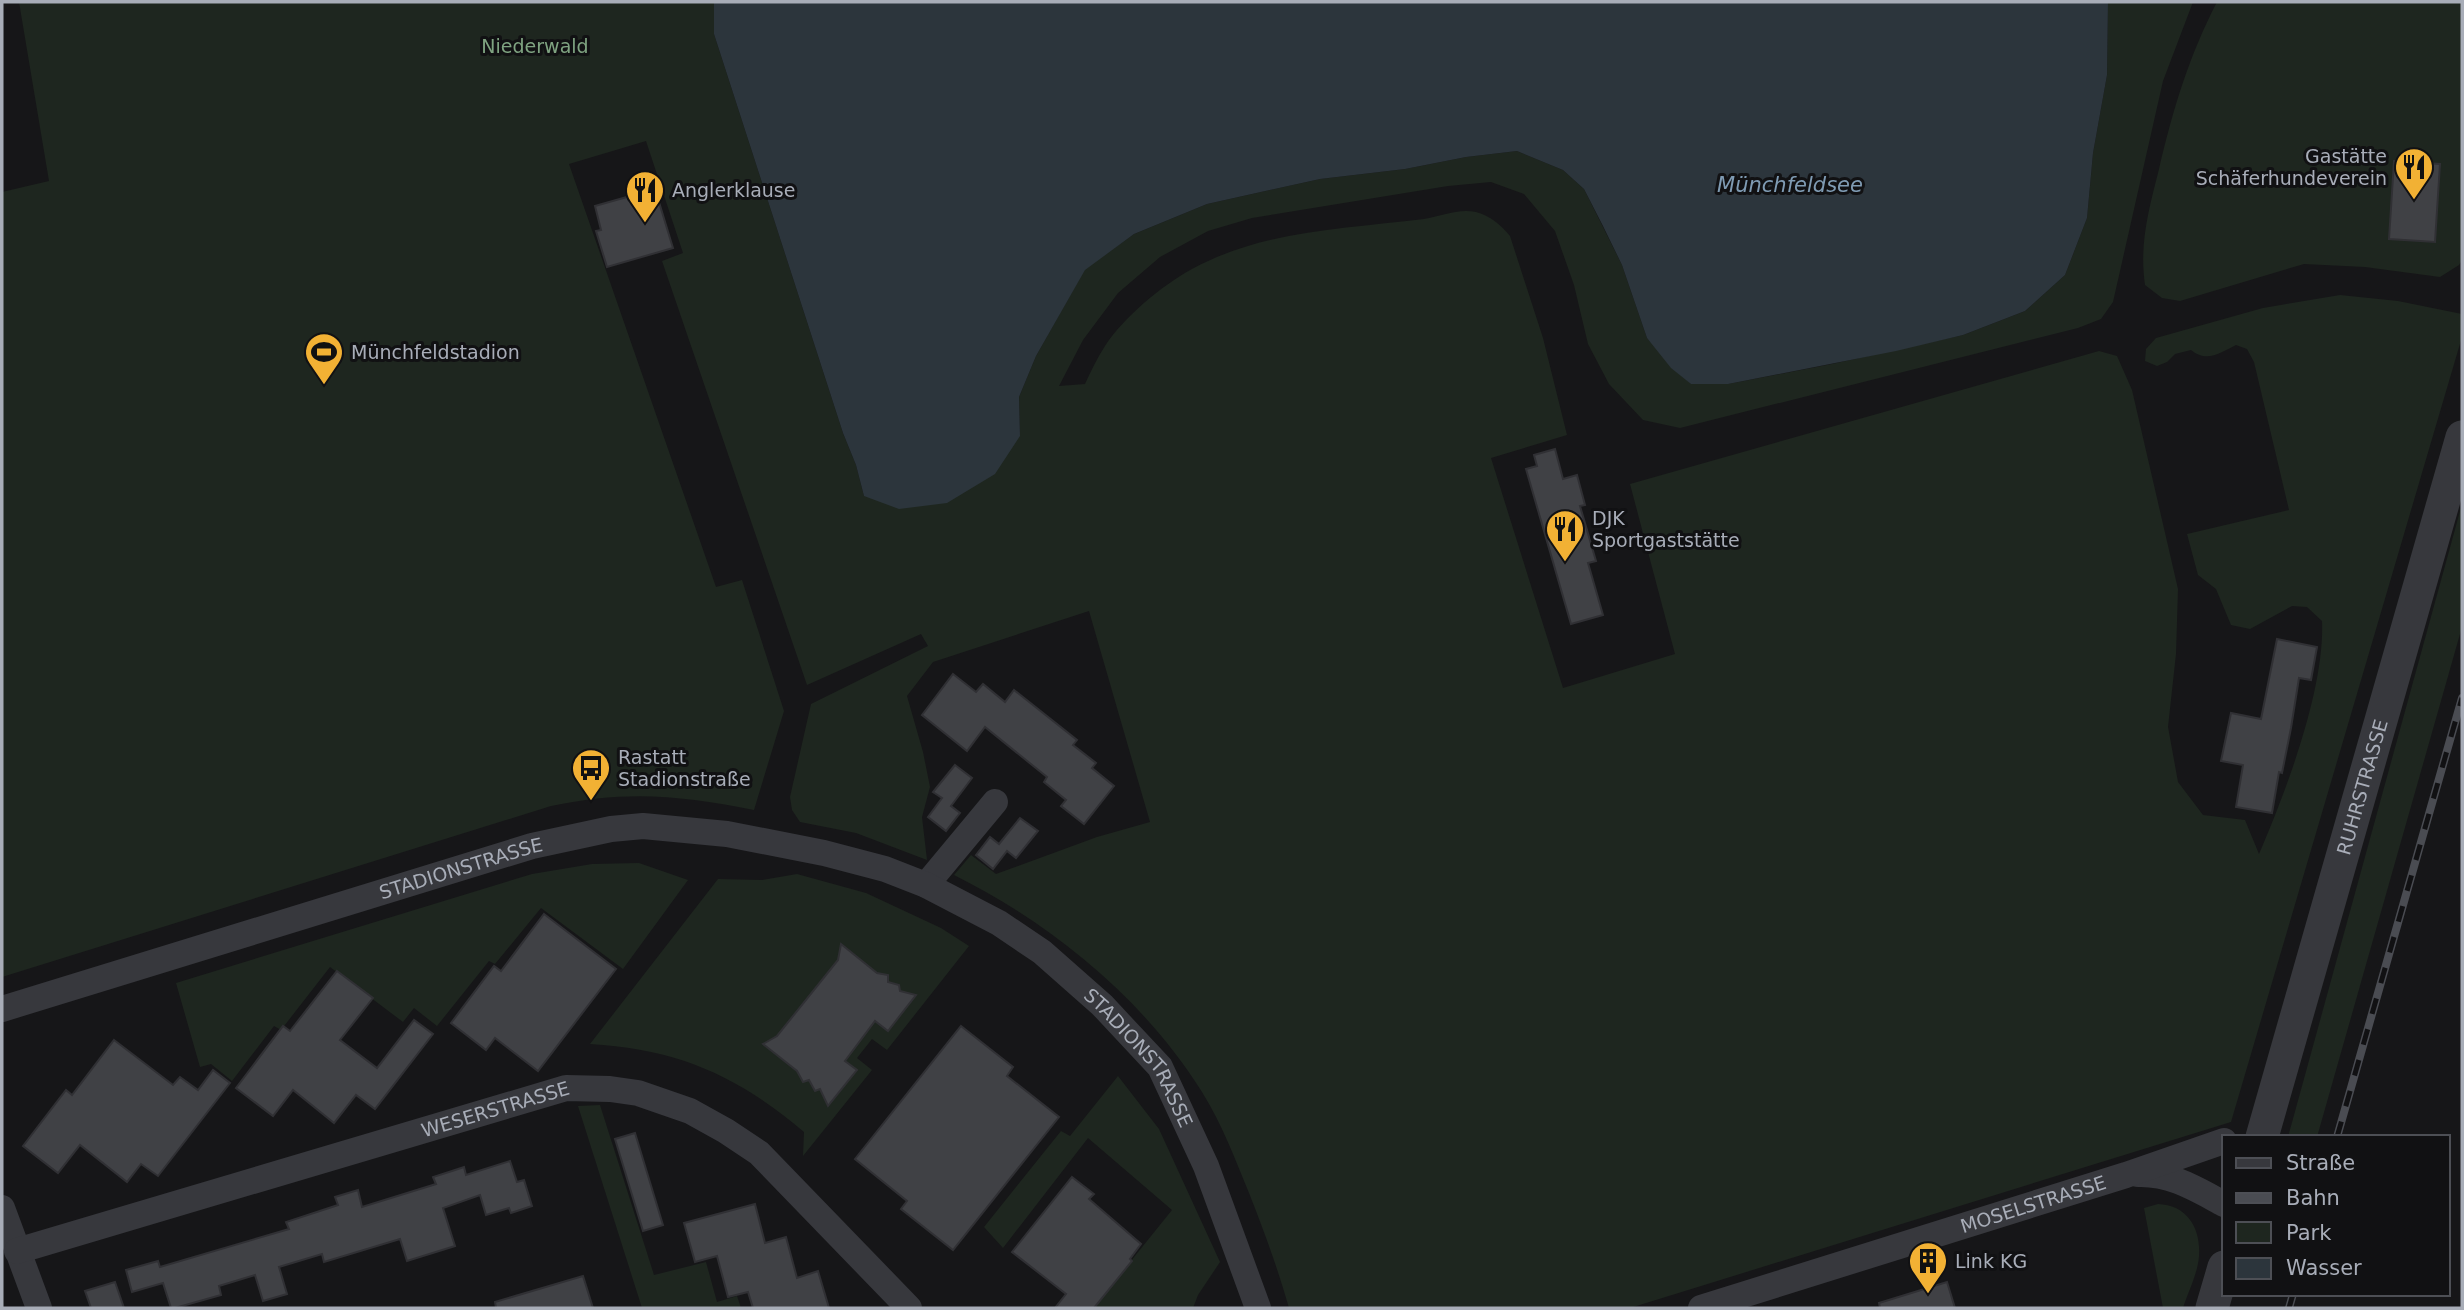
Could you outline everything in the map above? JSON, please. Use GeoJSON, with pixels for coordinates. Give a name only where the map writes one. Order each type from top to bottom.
{"type":"FeatureCollection","features":[{"type":"Feature","properties":{"kind":"street","name":"RUHRSTRASSE"},"geometry":{"type":"LineString","coordinates":[[2265,1126],[2462,437]]}},
{"type":"Feature","properties":{"kind":"street"},"geometry":{"type":"LineString","coordinates":[[926,885],[995,802]]}},
{"type":"Feature","properties":{"kind":"street","name":"STADIONSTRASSE"},"geometry":{"type":"LineString","coordinates":[[2,1009],[533,846],[611,829],[643,827],[739,836],[824,853],[885,869],[926,885],[999,922],[1042,952],[1102,1005],[1160,1067],[1206,1166],[1258,1308]]}},
{"type":"Feature","properties":{"kind":"street","name":"WESERSTRASSE"},"geometry":{"type":"LineString","coordinates":[[18,1251],[566,1088],[610,1088],[638,1093],[690,1111],[759,1153],[909,1308]]}},
{"type":"Feature","properties":{"kind":"street"},"geometry":{"type":"LineString","coordinates":[[2238,1135],[2265,1126]]}},
{"type":"Feature","properties":{"kind":"street","name":"MOSELSTRASSE"},"geometry":{"type":"LineString","coordinates":[[1701,1308],[2126,1175],[2222,1142]]}},
{"type":"Feature","properties":{"kind":"street","name":"MOSELSTRASSE"},"geometry":{"type":"LineString","coordinates":[[2126,1175],[2158,1174],[2185,1183],[2222,1203]]}},
{"type":"Feature","properties":{"kind":"street"},"geometry":{"type":"LineString","coordinates":[[2,1208],[39,1308]]}},
{"type":"Feature","properties":{"kind":"street"},"geometry":{"type":"LineString","coordinates":[[2212,1308],[2222,1274]]}},
{"type":"Feature","properties":{"kind":"green space","name":"Niederwald"},"geometry":{"type":"Polygon","coordinates":[[[19,2],[714,2],[714,34],[864,496],[1020,436],[1019,397],[1036,356],[1085,269],[1134,234],[1207,204],[1320,179],[1405,169],[1466,157],[1517,151],[1563,170],[1584,189],[1622,265],[1647,338],[1691,384],[1728,384],[1963,335],[2025,311],[2065,275],[2087,218],[2093,153],[2107,75],[2108,2],[2193,2],[2163,81],[2113,302],[2101,319],[2078,328],[1680,428],[1643,420],[1609,384],[1588,344],[1574,285],[1555,231],[1524,194],[1491,182],[1448,186],[1252,218],[1208,231],[1160,257],[1118,293],[1083,340],[1059,386],[1085,384],[1105,346],[1133,313],[1180,276],[1219,256],[1247,246],[1305,233],[1424,219],[1457,212],[1476,212],[1491,218],[1510,236],[1543,338],[1567,435],[1491,458],[1563,688],[1675,654],[1630,484],[2099,351],[2117,356],[2132,390],[2178,589],[2176,654],[2168,727],[2178,782],[2203,815],[2245,820],[2259,854],[2292,771],[2311,708],[2321,648],[2322,621],[2307,607],[2292,606],[2250,629],[2231,625],[2216,589],[2198,575],[2187,534],[2289,510],[2254,362],[2247,349],[2236,345],[2219,354],[2208,356],[2191,350],[2175,354],[2167,362],[2157,366],[2145,361],[2146,349],[2156,338],[2263,308],[2340,295],[2398,301],[2462,314],[2462,337],[2231,1122],[1630,1308],[1289,1308],[1265,1236],[1228,1142],[1202,1092],[1178,1058],[1152,1025],[1123,995],[1060,940],[1026,916],[954,875],[971,855],[996,874],[1097,837],[1150,822],[1089,611],[933,662],[907,696],[930,787],[922,817],[927,860],[856,833],[800,822],[792,810],[790,797],[811,704],[928,646],[921,634],[807,685],[662,261],[683,253],[646,141],[569,164],[716,587],[742,580],[784,711],[754,810],[653,796],[604,798],[551,806],[2,977],[2,192],[49,181],[19,2]]]}},
{"type":"Feature","properties":{"kind":"green space"},"geometry":{"type":"Polygon","coordinates":[[[2217,2],[2462,2],[2462,260],[2459,265],[2440,277],[2365,267],[2304,264],[2180,301],[2162,298],[2145,285],[2143,255],[2146,226],[2164,147],[2190,63],[2217,2]]]}},
{"type":"Feature","properties":{"kind":"green space"},"geometry":{"type":"Polygon","coordinates":[[[2462,504],[2462,627],[2318,1135],[2289,1135],[2462,504]]]}},
{"type":"Feature","properties":{"kind":"green space"},"geometry":{"type":"Polygon","coordinates":[[[639,863],[688,880],[623,969],[541,908],[495,964],[489,961],[437,1026],[414,1008],[403,1022],[330,967],[281,1030],[274,1026],[232,1081],[211,1064],[200,1067],[176,983],[532,874],[592,864],[639,863]]]}},
{"type":"Feature","properties":{"kind":"green space"},"geometry":{"type":"Polygon","coordinates":[[[797,874],[866,893],[941,928],[969,946],[887,1050],[872,1039],[857,1058],[872,1070],[803,1156],[804,1132],[755,1095],[730,1081],[679,1059],[622,1047],[590,1044],[718,879],[762,880],[797,874]]]}},
{"type":"Feature","properties":{"kind":"green space"},"geometry":{"type":"Polygon","coordinates":[[[1118,1076],[1159,1129],[1220,1262],[1198,1295],[1193,1308],[1093,1308],[1172,1210],[1088,1138],[1003,1248],[984,1227],[1061,1131],[1070,1136],[1118,1076]]]}},
{"type":"Feature","properties":{"kind":"green space"},"geometry":{"type":"Polygon","coordinates":[[[600,1105],[654,1275],[706,1262],[717,1302],[737,1296],[741,1308],[642,1308],[578,1106],[600,1105]]]}},
{"type":"Feature","properties":{"kind":"green space"},"geometry":{"type":"Polygon","coordinates":[[[2158,1204],[2168,1205],[2184,1214],[2198,1236],[2198,1262],[2183,1308],[2163,1308],[2144,1208],[2158,1204]]]}},
{"type":"Feature","properties":{"kind":"water","name":"Münchfeldsee"},"geometry":{"type":"Polygon","coordinates":[[[714,2],[2108,2],[2107,75],[2093,153],[2087,218],[2065,275],[2025,311],[1963,335],[1728,384],[1691,384],[1671,368],[1647,338],[1622,265],[1603,226],[1584,189],[1563,170],[1517,151],[1320,179],[1207,204],[1134,234],[1085,270],[1036,356],[1019,397],[1020,436],[995,474],[947,503],[899,509],[864,496],[714,34],[714,2]]]}},
{"type":"Feature","properties":{"kind":"building","name":"Gastätte Schäferhundeverein"},"geometry":{"type":"Polygon","coordinates":[[[2394,161],[2440,164],[2435,242],[2389,239],[2394,161]]]}},
{"type":"Feature","properties":{"kind":"building"},"geometry":{"type":"Polygon","coordinates":[[[655,189],[673,248],[607,267],[596,231],[601,230],[595,206],[655,189]]]}},
{"type":"Feature","properties":{"kind":"building"},"geometry":{"type":"Polygon","coordinates":[[[1555,449],[1563,479],[1577,475],[1585,505],[1580,506],[1596,561],[1588,563],[1603,615],[1571,624],[1526,469],[1537,466],[1534,455],[1555,449]]]}},
{"type":"Feature","properties":{"kind":"building"},"geometry":{"type":"Polygon","coordinates":[[[2277,639],[2317,647],[2311,680],[2299,678],[2272,813],[2236,807],[2243,765],[2221,761],[2231,713],[2261,719],[2277,639]]]}},
{"type":"Feature","properties":{"kind":"building"},"geometry":{"type":"Polygon","coordinates":[[[953,674],[976,692],[983,684],[1005,702],[1014,690],[1077,740],[1073,745],[1096,763],[1092,768],[1114,786],[1084,824],[1061,806],[1066,800],[1044,782],[1047,777],[985,727],[967,751],[922,715],[953,674]]]}},
{"type":"Feature","properties":{"kind":"building"},"geometry":{"type":"Polygon","coordinates":[[[955,765],[972,778],[951,806],[960,813],[946,831],[928,817],[942,798],[933,792],[955,765]]]}},
{"type":"Feature","properties":{"kind":"building"},"geometry":{"type":"Polygon","coordinates":[[[1020,818],[1038,831],[1016,858],[1007,851],[993,869],[976,855],[990,837],[999,844],[1020,818]]]}},
{"type":"Feature","properties":{"kind":"building"},"geometry":{"type":"Polygon","coordinates":[[[544,914],[616,969],[538,1071],[495,1038],[486,1050],[451,1023],[494,966],[501,971],[544,914]]]}},
{"type":"Feature","properties":{"kind":"building"},"geometry":{"type":"Polygon","coordinates":[[[841,944],[877,973],[888,975],[888,982],[899,985],[900,991],[916,995],[888,1031],[875,1021],[845,1061],[857,1070],[828,1106],[820,1089],[815,1091],[809,1080],[803,1082],[797,1071],[763,1044],[777,1036],[838,960],[841,944]]]}},
{"type":"Feature","properties":{"kind":"building"},"geometry":{"type":"Polygon","coordinates":[[[337,971],[373,998],[340,1040],[377,1068],[414,1020],[433,1034],[375,1109],[356,1095],[334,1123],[293,1090],[273,1116],[236,1088],[283,1026],[290,1031],[337,971]]]}},
{"type":"Feature","properties":{"kind":"building"},"geometry":{"type":"Polygon","coordinates":[[[961,1026],[1013,1067],[1007,1076],[1059,1117],[953,1250],[901,1209],[907,1201],[855,1159],[961,1026]]]}},
{"type":"Feature","properties":{"kind":"building"},"geometry":{"type":"Polygon","coordinates":[[[114,1040],[173,1085],[180,1077],[198,1090],[213,1070],[230,1083],[158,1176],[141,1164],[127,1182],[80,1145],[58,1173],[23,1146],[66,1090],[72,1095],[114,1040]]]}},
{"type":"Feature","properties":{"kind":"building"},"geometry":{"type":"Polygon","coordinates":[[[635,1133],[663,1225],[643,1231],[615,1139],[635,1133]]]}},
{"type":"Feature","properties":{"kind":"building"},"geometry":{"type":"Polygon","coordinates":[[[510,1161],[517,1182],[524,1180],[532,1206],[511,1213],[509,1208],[486,1215],[480,1195],[443,1208],[455,1246],[407,1261],[400,1239],[324,1262],[322,1254],[279,1267],[287,1294],[263,1301],[255,1275],[219,1286],[221,1295],[175,1308],[171,1308],[163,1283],[132,1292],[126,1270],[158,1261],[160,1267],[289,1229],[286,1222],[338,1205],[335,1197],[358,1190],[362,1207],[436,1184],[433,1177],[464,1167],[466,1175],[510,1161]]]}},
{"type":"Feature","properties":{"kind":"building"},"geometry":{"type":"Polygon","coordinates":[[[1072,1177],[1094,1194],[1089,1199],[1141,1244],[1130,1259],[1132,1261],[1094,1308],[1055,1308],[1066,1294],[1012,1252],[1072,1177]]]}},
{"type":"Feature","properties":{"kind":"building"},"geometry":{"type":"Polygon","coordinates":[[[755,1204],[765,1243],[786,1237],[797,1278],[818,1271],[829,1308],[753,1308],[748,1292],[728,1297],[717,1256],[695,1262],[684,1223],[755,1204]]]}},
{"type":"Feature","properties":{"kind":"building"},"geometry":{"type":"Polygon","coordinates":[[[583,1276],[593,1308],[496,1308],[495,1302],[583,1276]]]}},
{"type":"Feature","properties":{"kind":"building"},"geometry":{"type":"Polygon","coordinates":[[[115,1282],[124,1308],[91,1308],[85,1291],[115,1282]]]}},
{"type":"Feature","properties":{"kind":"building","name":"Link KG"},"geometry":{"type":"Polygon","coordinates":[[[1947,1282],[1955,1308],[1880,1308],[1879,1303],[1947,1282]]]}},
{"type":"Feature","properties":{"kind":"railway"},"geometry":{"type":"LineString","coordinates":[[2338,1135],[2462,698]]}},
{"type":"Feature","properties":{"kind":"railway"},"geometry":{"type":"LineString","coordinates":[[2289,1308],[2292,1296]]}},
{"type":"Feature","properties":{"kind":"place","name":"Gastätte Schäferhundeverein"},"geometry":{"type":"Point","coordinates":[2414,201]}},
{"type":"Feature","properties":{"kind":"place","name":"Anglerklause"},"geometry":{"type":"Point","coordinates":[645,224]}},
{"type":"Feature","properties":{"kind":"place","name":"Münchfeldstadion"},"geometry":{"type":"Point","coordinates":[324,386]}},
{"type":"Feature","properties":{"kind":"place","name":"DJK Sportgaststätte"},"geometry":{"type":"Point","coordinates":[1565,563]}},
{"type":"Feature","properties":{"kind":"place","name":"Rastatt Stadionstraße"},"geometry":{"type":"Point","coordinates":[591,802]}},
{"type":"Feature","properties":{"kind":"place","name":"Link KG"},"geometry":{"type":"Point","coordinates":[1928,1295]}}]}
